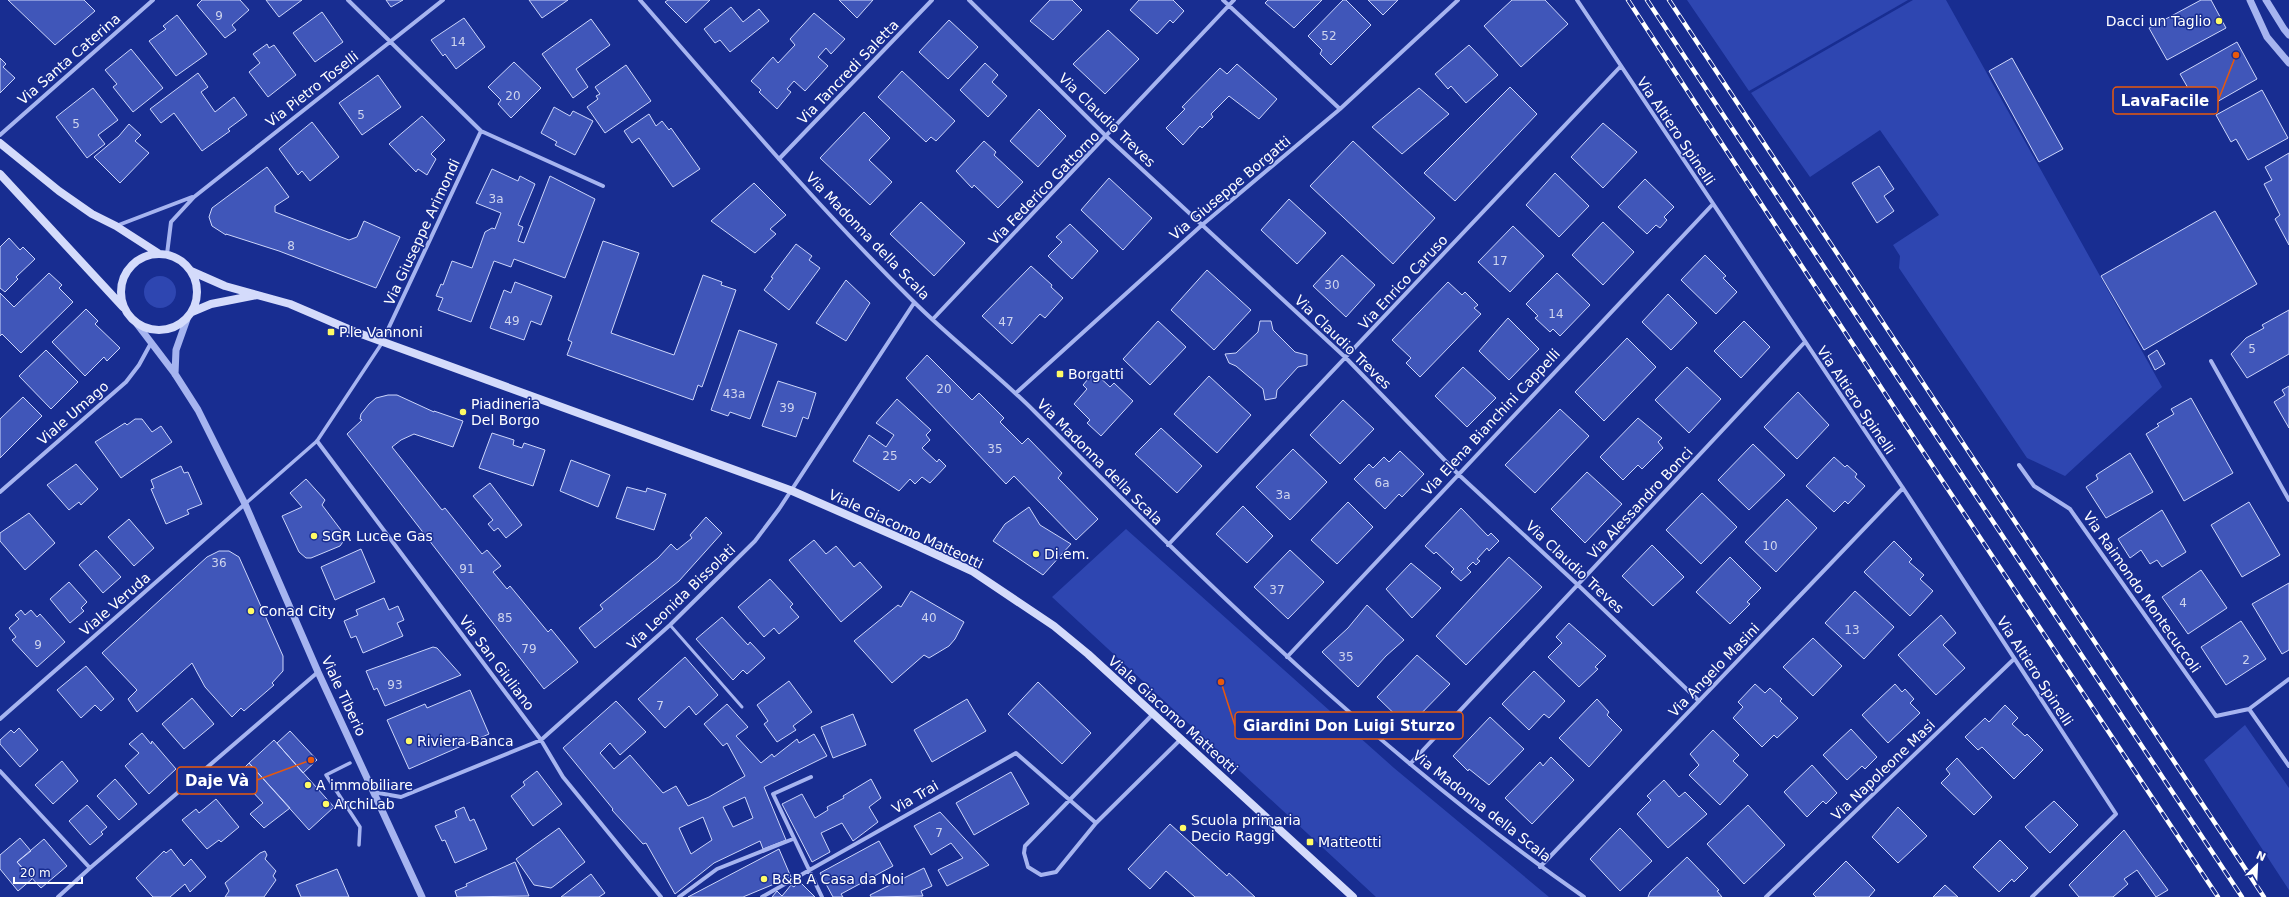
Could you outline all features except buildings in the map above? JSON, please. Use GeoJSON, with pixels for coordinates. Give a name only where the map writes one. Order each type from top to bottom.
{"type":"FeatureCollection","features":[{"type":"Feature","properties":{"kind":"main road"},"geometry":{"type":"LineString","coordinates":[[0,143],[59,191],[92,214],[116,226],[158,253]]}},
{"type":"Feature","properties":{"kind":"main road"},"geometry":{"type":"LineString","coordinates":[[0,174],[137,324],[145,328],[163,330],[172,329],[189,316],[211,304],[260,295]]}},
{"type":"Feature","properties":{"kind":"main road"},"geometry":{"type":"LineString","coordinates":[[124,309],[121,296],[121,284],[126,272],[140,259],[158,253],[168,254],[181,260],[191,271],[198,287],[196,305],[189,316]]}},
{"type":"Feature","properties":{"kind":"main road","name":"Viale Giacomo Matteotti"},"geometry":{"type":"LineString","coordinates":[[191,271],[225,286],[290,304],[382,342],[790,490],[972,571],[1054,626],[1154,714],[1353,897]]}},
{"type":"Feature","properties":{"kind":"street","name":"Via Santa Caterina"},"geometry":{"type":"LineString","coordinates":[[0,135],[153,0]]}},
{"type":"Feature","properties":{"kind":"street"},"geometry":{"type":"LineString","coordinates":[[348,0],[481,131],[603,186]]}},
{"type":"Feature","properties":{"kind":"street","name":"Via Pietro Toselli"},"geometry":{"type":"LineString","coordinates":[[168,254],[171,222],[194,196],[443,0]]}},
{"type":"Feature","properties":{"kind":"street","name":"Via Madonna della Scala"},"geometry":{"type":"LineString","coordinates":[[640,0],[779,159],[914,303],[1016,393],[1168,545],[1287,658],[1410,764],[1540,867],[1584,897]]}},
{"type":"Feature","properties":{"kind":"street","name":"Via Tancredi Saletta"},"geometry":{"type":"LineString","coordinates":[[779,159],[932,0]]}},
{"type":"Feature","properties":{"kind":"street","name":"Via Claudio Treves"},"geometry":{"type":"LineString","coordinates":[[969,0],[1107,137],[1346,358],[1458,474],[1578,585],[1699,701]]}},
{"type":"Feature","properties":{"kind":"street"},"geometry":{"type":"LineString","coordinates":[[1223,0],[1340,109]]}},
{"type":"Feature","properties":{"kind":"street","name":"Via Federico Gattorno"},"geometry":{"type":"LineString","coordinates":[[933,319],[1107,137],[1234,0]]}},
{"type":"Feature","properties":{"kind":"street","name":"Via Giuseppe Borgatti"},"geometry":{"type":"LineString","coordinates":[[1016,393],[1202,224],[1340,109],[1458,0]]}},
{"type":"Feature","properties":{"kind":"street","name":"Via Altiero Spinelli"},"geometry":{"type":"LineString","coordinates":[[1577,0],[1804,344],[1903,488],[2116,814],[2032,897]]}},
{"type":"Feature","properties":{"kind":"street"},"geometry":{"type":"LineString","coordinates":[[2250,0],[2267,37],[2289,63]]}},
{"type":"Feature","properties":{"kind":"street"},"geometry":{"type":"LineString","coordinates":[[2266,0],[2289,35]]}},
{"type":"Feature","properties":{"kind":"street","name":"Via Enrico Caruso"},"geometry":{"type":"LineString","coordinates":[[1168,545],[1620,67]]}},
{"type":"Feature","properties":{"kind":"street","name":"Via Giuseppe Arimondi"},"geometry":{"type":"LineString","coordinates":[[382,342],[481,131]]}},
{"type":"Feature","properties":{"kind":"street","name":"Via Pietro Toselli"},"geometry":{"type":"LineString","coordinates":[[116,226],[194,196]]}},
{"type":"Feature","properties":{"kind":"street","name":"Via Elena Bianchini Cappelli"},"geometry":{"type":"LineString","coordinates":[[1287,658],[1458,474],[1713,204]]}},
{"type":"Feature","properties":{"kind":"street","name":"Via Leonida Bissolati"},"geometry":{"type":"LineString","coordinates":[[373,792],[401,797],[541,740],[670,625],[755,541],[779,509],[790,490],[914,303]]}},
{"type":"Feature","properties":{"kind":"street"},"geometry":{"type":"LineString","coordinates":[[175,374],[176,350],[189,316]]}},
{"type":"Feature","properties":{"kind":"street","name":"Viale Tiberio"},"geometry":{"type":"LineString","coordinates":[[137,324],[175,374],[198,410],[245,504],[318,672],[422,897]]}},
{"type":"Feature","properties":{"kind":"street"},"geometry":{"type":"LineString","coordinates":[[245,504],[317,441],[382,342]]}},
{"type":"Feature","properties":{"kind":"street","name":"Viale Umago"},"geometry":{"type":"LineString","coordinates":[[0,492],[126,382],[139,365],[151,343]]}},
{"type":"Feature","properties":{"kind":"street","name":"Via Alessandro Bonci"},"geometry":{"type":"LineString","coordinates":[[1410,764],[1804,344]]}},
{"type":"Feature","properties":{"kind":"street"},"geometry":{"type":"LineString","coordinates":[[2210,361],[2289,500]]}},
{"type":"Feature","properties":{"kind":"street","name":"Via San Giuliano"},"geometry":{"type":"LineString","coordinates":[[317,441],[541,740],[563,777],[661,897]]}},
{"type":"Feature","properties":{"kind":"street","name":"Via Raimondo Montecuccoli"},"geometry":{"type":"LineString","coordinates":[[2019,465],[2034,486],[2070,509],[2216,716],[2249,709]]}},
{"type":"Feature","properties":{"kind":"street","name":"Via Angelo Masini"},"geometry":{"type":"LineString","coordinates":[[1540,867],[1903,488]]}},
{"type":"Feature","properties":{"kind":"street","name":"Viale Veruda"},"geometry":{"type":"LineString","coordinates":[[0,719],[245,504]]}},
{"type":"Feature","properties":{"kind":"street","name":"Via Napoleone Masi"},"geometry":{"type":"LineString","coordinates":[[1766,897],[2014,659]]}},
{"type":"Feature","properties":{"kind":"street"},"geometry":{"type":"LineString","coordinates":[[58,897],[318,672]]}},
{"type":"Feature","properties":{"kind":"street"},"geometry":{"type":"LineString","coordinates":[[2289,679],[2249,709],[2289,766]]}},
{"type":"Feature","properties":{"kind":"street"},"geometry":{"type":"LineString","coordinates":[[1154,714],[1025,846],[1024,853],[1028,867],[1041,875],[1056,872],[1096,823],[1181,739]]}},
{"type":"Feature","properties":{"kind":"street","name":"Via Trai"},"geometry":{"type":"LineString","coordinates":[[762,897],[1016,753],[1096,823]]}},
{"type":"Feature","properties":{"kind":"street"},"geometry":{"type":"LineString","coordinates":[[350,763],[326,775],[360,826],[359,845]]}},
{"type":"Feature","properties":{"kind":"street"},"geometry":{"type":"LineString","coordinates":[[0,771],[90,868]]}},
{"type":"Feature","properties":{"kind":"street"},"geometry":{"type":"LineString","coordinates":[[811,777],[773,794],[793,839],[822,897]]}},
{"type":"Feature","properties":{"kind":"street"},"geometry":{"type":"LineString","coordinates":[[679,897],[717,869],[793,839]]}},
{"type":"Feature","properties":{"kind":"lane"},"geometry":{"type":"LineString","coordinates":[[670,625],[742,707]]}},
{"type":"Feature","properties":{"kind":"shaded area"},"geometry":{"type":"Polygon","coordinates":[[[1687,0],[1908,0],[1749,91],[1687,0]]]}},
{"type":"Feature","properties":{"kind":"shaded area"},"geometry":{"type":"Polygon","coordinates":[[[1913,0],[1946,0],[2162,387],[2065,476],[2027,458],[1899,268],[1900,256],[1893,245],[1939,215],[1880,130],[1810,177],[1751,93],[1913,0]]]}},
{"type":"Feature","properties":{"kind":"shaded area"},"geometry":{"type":"Polygon","coordinates":[[[157,276],[163,276],[173,283],[176,292],[175,298],[169,305],[163,308],[157,308],[147,301],[144,295],[144,289],[151,279],[157,276]]]}},
{"type":"Feature","properties":{"kind":"shaded area"},"geometry":{"type":"Polygon","coordinates":[[[1126,529],[1394,768],[1549,897],[1376,897],[1052,597],[1126,529]]]}},
{"type":"Feature","properties":{"kind":"shaded area"},"geometry":{"type":"Polygon","coordinates":[[[2245,725],[2289,788],[2289,890],[2204,760],[2245,725]]]}},
{"type":"Feature","properties":{"kind":"railway"},"geometry":{"type":"LineString","coordinates":[[1628,0],[1918,444],[2218,897]]}},
{"type":"Feature","properties":{"kind":"railway"},"geometry":{"type":"LineString","coordinates":[[1647,0],[2242,897]]}},
{"type":"Feature","properties":{"kind":"railway"},"geometry":{"type":"LineString","coordinates":[[1669,0],[2264,897]]}},
{"type":"Feature","properties":{"kind":"place","name":"Dacci un Taglio"},"geometry":{"type":"Point","coordinates":[2219,21]}},
{"type":"Feature","properties":{"kind":"place","name":"LavaFacile"},"geometry":{"type":"Point","coordinates":[2236,55]}},
{"type":"Feature","properties":{"kind":"place","name":"P.le Vannoni"},"geometry":{"type":"Point","coordinates":[331,332]}},
{"type":"Feature","properties":{"kind":"place","name":"Borgatti"},"geometry":{"type":"Point","coordinates":[1060,374]}},
{"type":"Feature","properties":{"kind":"place","name":"Piadineria Del Borgo"},"geometry":{"type":"Point","coordinates":[463,412]}},
{"type":"Feature","properties":{"kind":"place","name":"SGR Luce e Gas"},"geometry":{"type":"Point","coordinates":[314,536]}},
{"type":"Feature","properties":{"kind":"place","name":"Di.em."},"geometry":{"type":"Point","coordinates":[1036,554]}},
{"type":"Feature","properties":{"kind":"place","name":"Conad City"},"geometry":{"type":"Point","coordinates":[251,611]}},
{"type":"Feature","properties":{"kind":"place","name":"Giardini Don Luigi Sturzo"},"geometry":{"type":"Point","coordinates":[1221,682]}},
{"type":"Feature","properties":{"kind":"place","name":"Riviera Banca"},"geometry":{"type":"Point","coordinates":[409,741]}},
{"type":"Feature","properties":{"kind":"place","name":"Daje Và"},"geometry":{"type":"Point","coordinates":[311,760]}},
{"type":"Feature","properties":{"kind":"place","name":"A immobiliare"},"geometry":{"type":"Point","coordinates":[308,785]}},
{"type":"Feature","properties":{"kind":"place","name":"ArchiLab"},"geometry":{"type":"Point","coordinates":[326,804]}},
{"type":"Feature","properties":{"kind":"place","name":"Scuola primaria Decio Raggi"},"geometry":{"type":"Point","coordinates":[1183,828]}},
{"type":"Feature","properties":{"kind":"place","name":"Matteotti"},"geometry":{"type":"Point","coordinates":[1310,842]}},
{"type":"Feature","properties":{"kind":"place","name":"B&B A Casa da Noi"},"geometry":{"type":"Point","coordinates":[764,879]}}]}
